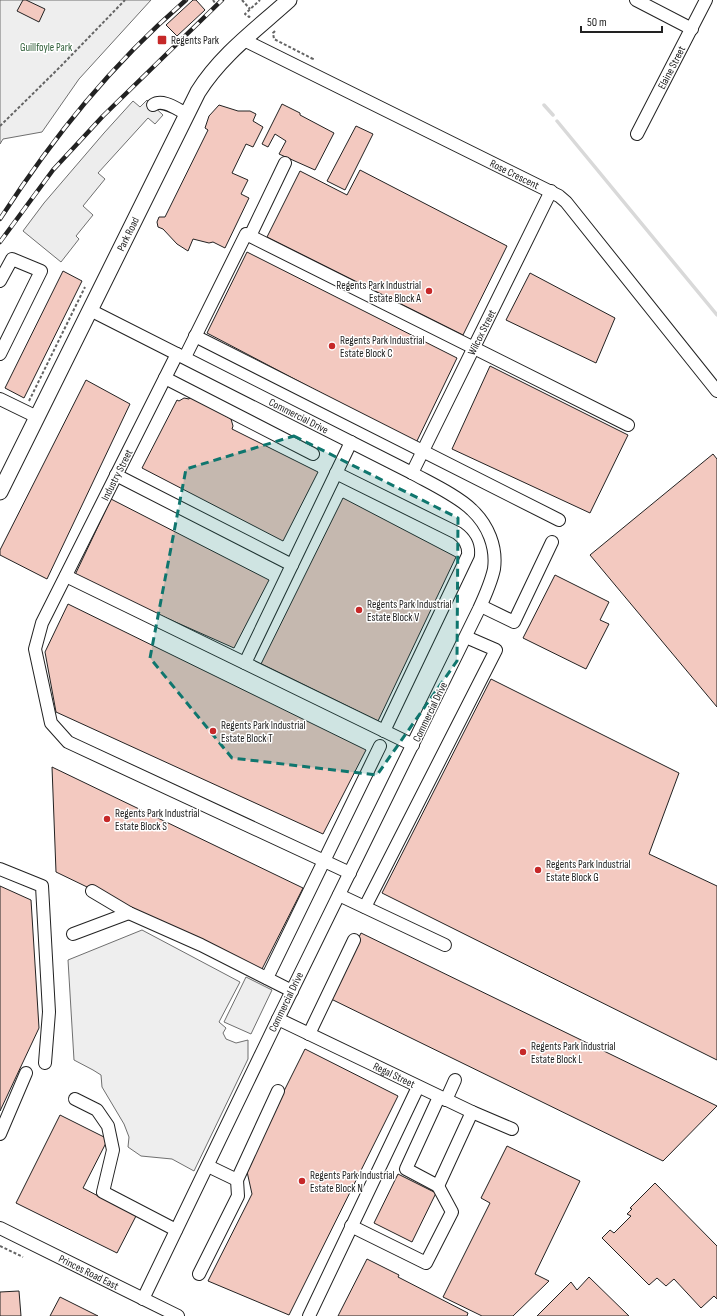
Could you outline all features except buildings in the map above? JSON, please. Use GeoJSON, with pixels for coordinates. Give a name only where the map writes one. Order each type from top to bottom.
{"type":"FeatureCollection","features":[{"type":"Feature","properties":{"kind":"main road","name":"Park Road"},"geometry":{"type":"LineString","coordinates":[[0,492],[31,414],[90,310],[187,114],[206,80],[220,62],[289,0]]}},
{"type":"Feature","properties":{"kind":"street"},"geometry":{"type":"LineString","coordinates":[[636,0],[692,29]]}},
{"type":"Feature","properties":{"kind":"street","name":"Elaine Street"},"geometry":{"type":"LineString","coordinates":[[637,134],[706,0]]}},
{"type":"Feature","properties":{"kind":"street","name":"Rose Crescent"},"geometry":{"type":"LineString","coordinates":[[244,40],[559,196],[566,202],[717,391]]}},
{"type":"Feature","properties":{"kind":"street"},"geometry":{"type":"LineString","coordinates":[[153,106],[163,103],[187,114]]}},
{"type":"Feature","properties":{"kind":"street"},"geometry":{"type":"LineString","coordinates":[[285,163],[250,236],[628,425]]}},
{"type":"Feature","properties":{"kind":"street","name":"Wilcox Street"},"geometry":{"type":"LineString","coordinates":[[412,473],[551,191]]}},
{"type":"Feature","properties":{"kind":"street","name":"Industry Street"},"geometry":{"type":"LineString","coordinates":[[250,236],[246,234],[196,336],[165,378],[42,623],[35,649],[51,724],[68,742],[325,861]]}},
{"type":"Feature","properties":{"kind":"street"},"geometry":{"type":"LineString","coordinates":[[0,281],[12,259],[41,271],[0,354]]}},
{"type":"Feature","properties":{"kind":"street","name":"Commercial Drive"},"geometry":{"type":"LineString","coordinates":[[90,310],[412,473],[455,498],[472,510],[484,526],[491,538],[494,551],[494,568],[481,606],[278,1019],[144,1299]]}},
{"type":"Feature","properties":{"kind":"street"},"geometry":{"type":"LineString","coordinates":[[196,336],[559,520]]}},
{"type":"Feature","properties":{"kind":"street"},"geometry":{"type":"LineString","coordinates":[[165,378],[313,454]]}},
{"type":"Feature","properties":{"kind":"street"},"geometry":{"type":"LineString","coordinates":[[0,399],[31,414]]}},
{"type":"Feature","properties":{"kind":"street"},"geometry":{"type":"LineString","coordinates":[[245,663],[351,442]]}},
{"type":"Feature","properties":{"kind":"street"},"geometry":{"type":"LineString","coordinates":[[336,473],[457,532],[462,536],[468,549],[468,555],[384,731]]}},
{"type":"Feature","properties":{"kind":"street"},"geometry":{"type":"LineString","coordinates":[[116,476],[292,565]]}},
{"type":"Feature","properties":{"kind":"street"},"geometry":{"type":"LineString","coordinates":[[481,606],[514,622],[552,542]]}},
{"type":"Feature","properties":{"kind":"street"},"geometry":{"type":"LineString","coordinates":[[66,576],[413,746]]}},
{"type":"Feature","properties":{"kind":"street"},"geometry":{"type":"LineString","coordinates":[[366,908],[496,650],[466,637]]}},
{"type":"Feature","properties":{"kind":"street"},"geometry":{"type":"LineString","coordinates":[[267,978],[380,746]]}},
{"type":"Feature","properties":{"kind":"street"},"geometry":{"type":"LineString","coordinates":[[325,861],[350,873]]}},
{"type":"Feature","properties":{"kind":"street"},"geometry":{"type":"LineString","coordinates":[[0,869],[42,886],[48,1012],[45,1063]]}},
{"type":"Feature","properties":{"kind":"street"},"geometry":{"type":"LineString","coordinates":[[92,892],[129,913],[201,946],[292,991]]}},
{"type":"Feature","properties":{"kind":"street"},"geometry":{"type":"LineString","coordinates":[[339,895],[445,946]]}},
{"type":"Feature","properties":{"kind":"street"},"geometry":{"type":"LineString","coordinates":[[72,934],[129,913]]}},
{"type":"Feature","properties":{"kind":"street"},"geometry":{"type":"LineString","coordinates":[[309,1034],[354,940]]}},
{"type":"Feature","properties":{"kind":"street","name":"Regal Street"},"geometry":{"type":"LineString","coordinates":[[278,1019],[418,1087],[512,1129]]}},
{"type":"Feature","properties":{"kind":"street"},"geometry":{"type":"LineString","coordinates":[[0,1134],[26,1073]]}},
{"type":"Feature","properties":{"kind":"street"},"geometry":{"type":"LineString","coordinates":[[351,1226],[426,1263],[452,1212],[438,1186],[406,1169],[442,1098],[455,1080]]}},
{"type":"Feature","properties":{"kind":"street"},"geometry":{"type":"LineString","coordinates":[[308,1316],[418,1087]]}},
{"type":"Feature","properties":{"kind":"street"},"geometry":{"type":"LineString","coordinates":[[199,1274],[238,1196],[237,1180],[278,1091]]}},
{"type":"Feature","properties":{"kind":"street"},"geometry":{"type":"LineString","coordinates":[[75,1099],[96,1110],[108,1126],[113,1150],[103,1192],[176,1230]]}},
{"type":"Feature","properties":{"kind":"street"},"geometry":{"type":"LineString","coordinates":[[438,1186],[472,1112]]}},
{"type":"Feature","properties":{"kind":"street"},"geometry":{"type":"LineString","coordinates":[[208,1166],[237,1180]]}},
{"type":"Feature","properties":{"kind":"street","name":"Princes Road East"},"geometry":{"type":"LineString","coordinates":[[0,1228],[178,1316]]}},
{"type":"Feature","properties":{"kind":"path"},"geometry":{"type":"LineString","coordinates":[[0,126],[125,0]]}},
{"type":"Feature","properties":{"kind":"path"},"geometry":{"type":"LineString","coordinates":[[242,0],[250,9]]}},
{"type":"Feature","properties":{"kind":"path"},"geometry":{"type":"LineString","coordinates":[[254,12],[249,17],[245,14],[260,0]]}},
{"type":"Feature","properties":{"kind":"path"},"geometry":{"type":"LineString","coordinates":[[275,32],[273,33],[274,39],[313,59],[307,71]]}},
{"type":"Feature","properties":{"kind":"path"},"geometry":{"type":"LineString","coordinates":[[31,414],[85,287]]}},
{"type":"Feature","properties":{"kind":"path"},"geometry":{"type":"LineString","coordinates":[[0,1246],[23,1257]]}},
{"type":"Feature","properties":{"kind":"highlighted area"},"geometry":{"type":"Polygon","coordinates":[[[294,436],[458,518],[457,661],[377,775],[232,758],[150,658],[186,469],[294,436]]]}},
{"type":"Feature","properties":{"kind":"green space","name":"Guillfoyle Park"},"geometry":{"type":"Polygon","coordinates":[[[0,0],[151,0],[79,79],[42,132],[3,139],[0,144],[0,0]]]}},
{"type":"Feature","properties":{"kind":"green space"},"geometry":{"type":"Polygon","coordinates":[[[142,930],[240,982],[219,1022],[226,1028],[223,1033],[226,1039],[236,1043],[248,1040],[248,1059],[194,1171],[172,1159],[141,1156],[128,1147],[129,1137],[124,1124],[102,1087],[101,1075],[74,1060],[68,960],[142,930]]]}},
{"type":"Feature","properties":{"kind":"green space"},"geometry":{"type":"Polygon","coordinates":[[[246,977],[272,990],[251,1034],[224,1022],[246,977]]]}},
{"type":"Feature","properties":{"kind":"shaded area"},"geometry":{"type":"Polygon","coordinates":[[[147,100],[163,115],[155,124],[148,118],[98,173],[105,179],[83,206],[93,215],[76,236],[79,239],[61,262],[23,231],[44,203],[133,101],[140,107],[147,100]]]}},
{"type":"Feature","properties":{"kind":"waterway"},"geometry":{"type":"LineString","coordinates":[[544,105],[553,115]]}},
{"type":"Feature","properties":{"kind":"waterway"},"geometry":{"type":"LineString","coordinates":[[557,121],[717,315]]}},
{"type":"Feature","properties":{"kind":"railway"},"geometry":{"type":"LineString","coordinates":[[0,219],[41,159],[85,103],[133,50],[186,0]]}},
{"type":"Feature","properties":{"kind":"railway"},"geometry":{"type":"LineString","coordinates":[[0,242],[53,170],[103,116],[222,0]]}},
{"type":"Feature","properties":{"kind":"place","name":"Regents Park"},"geometry":{"type":"Point","coordinates":[162,40]}},
{"type":"Feature","properties":{"kind":"place","name":"Regents Park Industrial Estate Block A"},"geometry":{"type":"Point","coordinates":[429,291]}},
{"type":"Feature","properties":{"kind":"place","name":"Regents Park Industrial Estate Block C"},"geometry":{"type":"Point","coordinates":[332,346]}},
{"type":"Feature","properties":{"kind":"place","name":"Regents Park Industrial Estate Block V"},"geometry":{"type":"Point","coordinates":[359,610]}},
{"type":"Feature","properties":{"kind":"place","name":"Regents Park Industrial Estate Block T"},"geometry":{"type":"Point","coordinates":[213,731]}},
{"type":"Feature","properties":{"kind":"place","name":"Regents Park Industrial Estate Block S"},"geometry":{"type":"Point","coordinates":[107,819]}},
{"type":"Feature","properties":{"kind":"place","name":"Regents Park Industrial Estate Block G"},"geometry":{"type":"Point","coordinates":[538,870]}},
{"type":"Feature","properties":{"kind":"place","name":"Regents Park Industrial Estate Block L"},"geometry":{"type":"Point","coordinates":[523,1052]}},
{"type":"Feature","properties":{"kind":"place","name":"Regents Park Industrial Estate Block N"},"geometry":{"type":"Point","coordinates":[302,1181]}}]}
